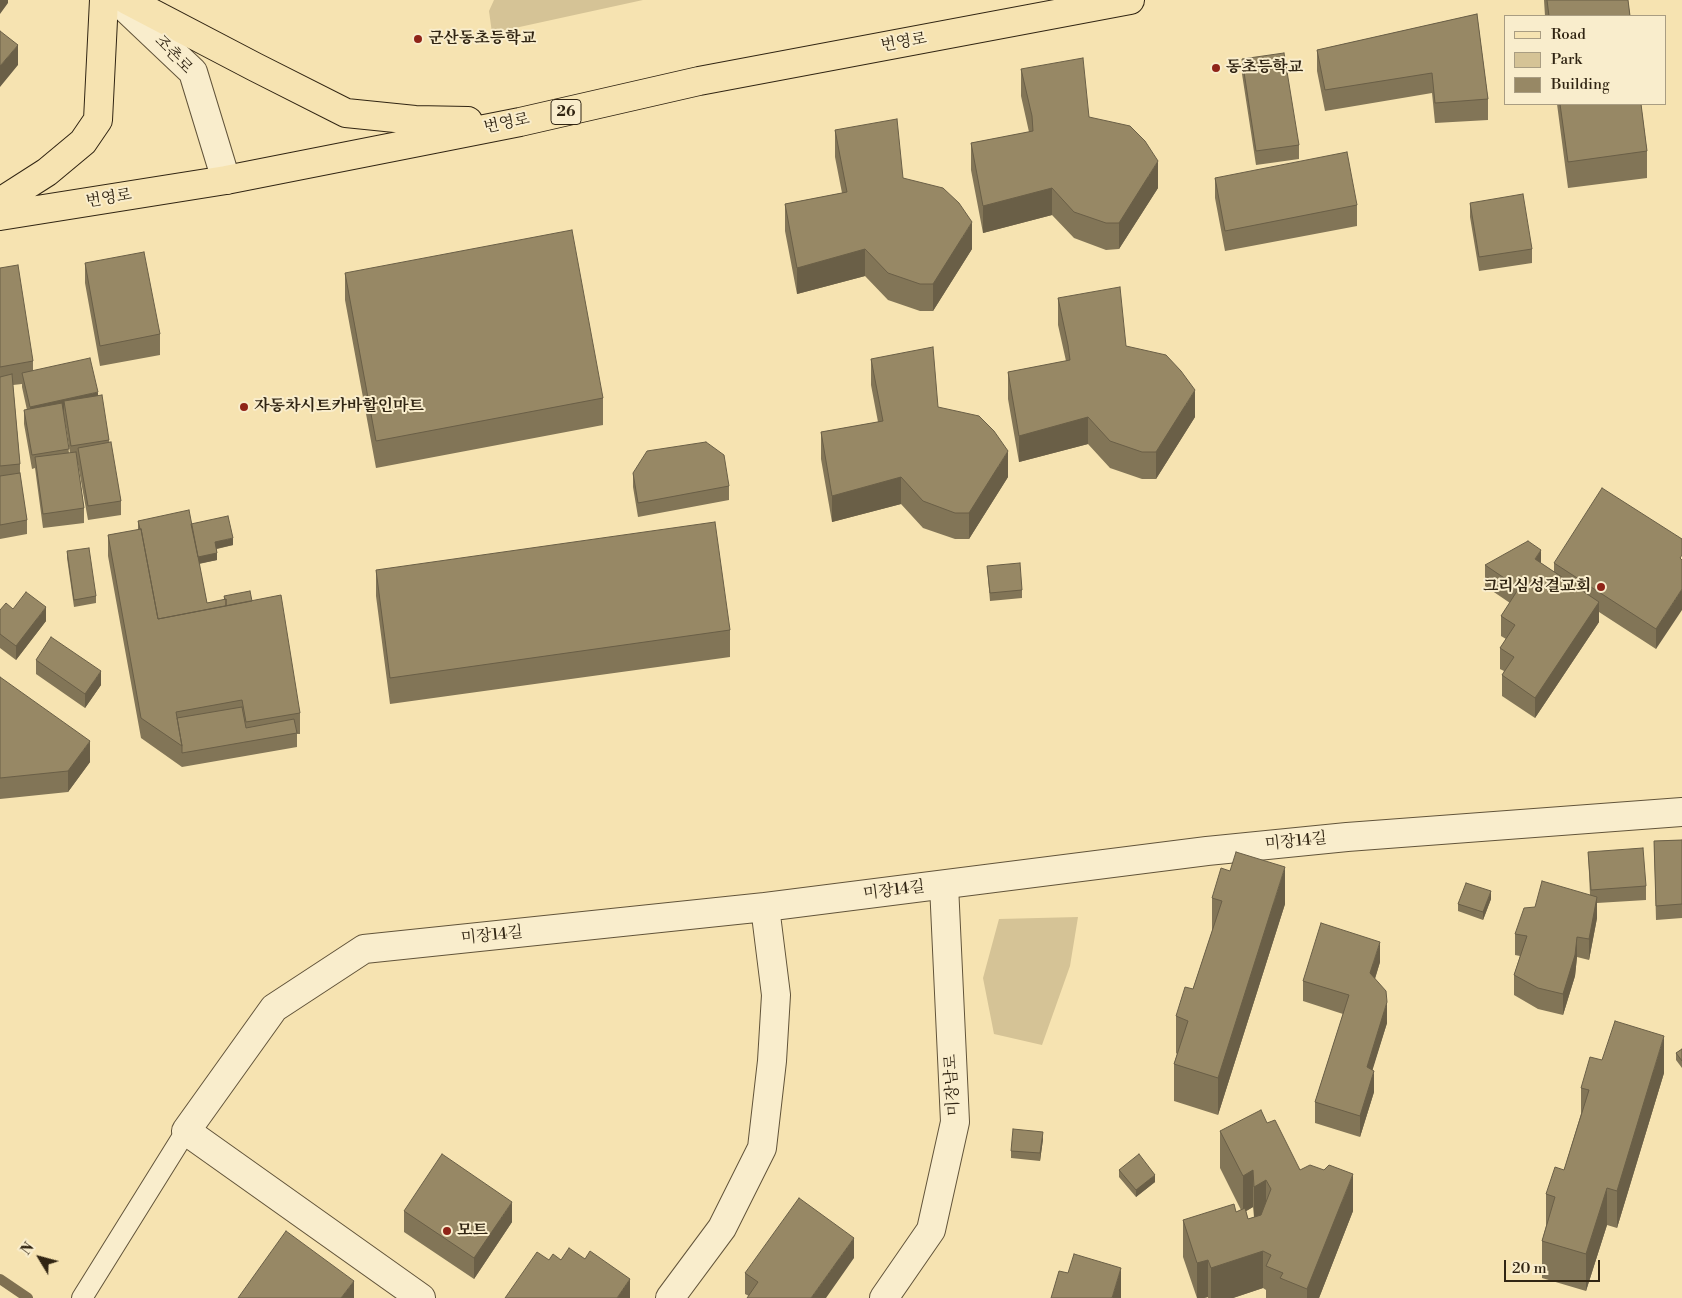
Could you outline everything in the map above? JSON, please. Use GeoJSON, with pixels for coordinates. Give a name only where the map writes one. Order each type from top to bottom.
{"type":"FeatureCollection","features":[{"type":"Feature","properties":{"kind":"main road"},"geometry":{"type":"LineString","coordinates":[[0,202],[47,172],[76,148],[83,142],[98,120],[104,0]]}},
{"type":"Feature","properties":{"kind":"main road"},"geometry":{"type":"LineString","coordinates":[[127,0],[346,112],[415,120],[520,122]]}},
{"type":"Feature","properties":{"kind":"main road","name":"번영로"},"geometry":{"type":"LineString","coordinates":[[0,216],[226,180],[520,122],[699,81],[1040,9],[1130,0]]}},
{"type":"Feature","properties":{"kind":"street","name":"조촌로"},"geometry":{"type":"LineString","coordinates":[[117,0],[193,72],[226,180]]}},
{"type":"Feature","properties":{"kind":"street","name":"미장14길"},"geometry":{"type":"LineString","coordinates":[[186,1131],[274,1008],[364,949],[765,907],[1207,851],[1338,838],[1682,812]]}},
{"type":"Feature","properties":{"kind":"street","name":"미장남로"},"geometry":{"type":"LineString","coordinates":[[884,1298],[930,1230],[955,1122],[944,885]]}},
{"type":"Feature","properties":{"kind":"street"},"geometry":{"type":"LineString","coordinates":[[670,1298],[722,1228],[762,1148],[772,1060],[776,995],[765,907]]}},
{"type":"Feature","properties":{"kind":"street"},"geometry":{"type":"LineString","coordinates":[[82,1298],[186,1131],[421,1298]]}},
{"type":"Feature","properties":{"kind":"green space"},"geometry":{"type":"Polygon","coordinates":[[[494,0],[643,0],[492,33],[489,11],[494,0]]]}},
{"type":"Feature","properties":{"kind":"green space"},"geometry":{"type":"Polygon","coordinates":[[[1078,917],[1070,966],[1042,1045],[994,1034],[983,978],[999,919],[1078,917]]]}},
{"type":"Feature","properties":{"kind":"building"},"geometry":{"type":"Polygon","coordinates":[[[1547,0],[1628,0],[1630,15],[1549,15],[1547,0]]]}},
{"type":"Feature","properties":{"kind":"building"},"geometry":{"type":"Polygon","coordinates":[[[1477,14],[1488,99],[1435,103],[1432,73],[1325,90],[1317,50],[1477,14]]]}},
{"type":"Feature","properties":{"kind":"building"},"geometry":{"type":"Polygon","coordinates":[[[0,31],[18,45],[0,66],[0,31]]]}},
{"type":"Feature","properties":{"kind":"building"},"geometry":{"type":"Polygon","coordinates":[[[1284,53],[1299,145],[1256,151],[1242,59],[1284,53]]]}},
{"type":"Feature","properties":{"kind":"building"},"geometry":{"type":"Polygon","coordinates":[[[1083,58],[1089,117],[1130,126],[1145,141],[1158,161],[1119,223],[1106,223],[1074,212],[1052,188],[983,206],[971,143],[1033,131],[1032,116],[1021,69],[1083,58]]]}},
{"type":"Feature","properties":{"kind":"building"},"geometry":{"type":"Polygon","coordinates":[[[1560,105],[1641,105],[1647,151],[1568,162],[1560,105]]]}},
{"type":"Feature","properties":{"kind":"building"},"geometry":{"type":"Polygon","coordinates":[[[897,119],[903,178],[943,188],[959,203],[972,222],[933,284],[920,284],[888,273],[865,249],[797,268],[785,204],[847,192],[835,130],[897,119]]]}},
{"type":"Feature","properties":{"kind":"building"},"geometry":{"type":"Polygon","coordinates":[[[1347,152],[1357,205],[1225,231],[1215,178],[1347,152]]]}},
{"type":"Feature","properties":{"kind":"building"},"geometry":{"type":"Polygon","coordinates":[[[1523,194],[1532,249],[1479,257],[1470,203],[1523,194]]]}},
{"type":"Feature","properties":{"kind":"building"},"geometry":{"type":"Polygon","coordinates":[[[572,230],[603,398],[376,441],[345,273],[572,230]]]}},
{"type":"Feature","properties":{"kind":"building"},"geometry":{"type":"Polygon","coordinates":[[[144,252],[160,334],[100,346],[85,263],[144,252]]]}},
{"type":"Feature","properties":{"kind":"building"},"geometry":{"type":"Polygon","coordinates":[[[18,265],[33,361],[0,367],[0,268],[18,265]]]}},
{"type":"Feature","properties":{"kind":"building"},"geometry":{"type":"Polygon","coordinates":[[[1120,287],[1126,346],[1166,355],[1195,390],[1156,452],[1142,452],[1110,441],[1088,417],[1019,436],[1008,372],[1070,360],[1058,298],[1120,287]]]}},
{"type":"Feature","properties":{"kind":"building"},"geometry":{"type":"Polygon","coordinates":[[[933,347],[938,407],[979,416],[994,431],[1008,451],[969,513],[955,513],[923,501],[901,477],[832,496],[821,432],[883,421],[871,359],[933,347]]]}},
{"type":"Feature","properties":{"kind":"building"},"geometry":{"type":"Polygon","coordinates":[[[90,358],[98,392],[30,407],[22,373],[90,358]]]}},
{"type":"Feature","properties":{"kind":"building"},"geometry":{"type":"Polygon","coordinates":[[[12,374],[20,464],[0,466],[0,377],[12,374]]]}},
{"type":"Feature","properties":{"kind":"building"},"geometry":{"type":"Polygon","coordinates":[[[102,395],[109,440],[71,446],[64,401],[102,395]]]}},
{"type":"Feature","properties":{"kind":"building"},"geometry":{"type":"Polygon","coordinates":[[[62,403],[69,449],[32,455],[24,410],[62,403]]]}},
{"type":"Feature","properties":{"kind":"building"},"geometry":{"type":"Polygon","coordinates":[[[111,442],[121,501],[88,506],[78,448],[111,442]]]}},
{"type":"Feature","properties":{"kind":"building"},"geometry":{"type":"Polygon","coordinates":[[[706,442],[724,455],[729,486],[638,503],[633,473],[647,451],[706,442]]]}},
{"type":"Feature","properties":{"kind":"building"},"geometry":{"type":"Polygon","coordinates":[[[76,452],[84,508],[43,514],[35,457],[76,452]]]}},
{"type":"Feature","properties":{"kind":"building"},"geometry":{"type":"Polygon","coordinates":[[[20,473],[27,520],[0,525],[0,476],[20,473]]]}},
{"type":"Feature","properties":{"kind":"building"},"geometry":{"type":"Polygon","coordinates":[[[1602,488],[1682,539],[1682,555],[1680,558],[1682,560],[1682,589],[1656,629],[1554,563],[1602,488]]]}},
{"type":"Feature","properties":{"kind":"building"},"geometry":{"type":"Polygon","coordinates":[[[189,510],[207,603],[226,599],[226,606],[158,619],[138,521],[189,510]]]}},
{"type":"Feature","properties":{"kind":"building"},"geometry":{"type":"Polygon","coordinates":[[[228,516],[233,538],[215,542],[217,553],[198,557],[191,524],[228,516]]]}},
{"type":"Feature","properties":{"kind":"building"},"geometry":{"type":"Polygon","coordinates":[[[715,522],[730,630],[390,678],[376,570],[715,522]]]}},
{"type":"Feature","properties":{"kind":"building"},"geometry":{"type":"Polygon","coordinates":[[[141,529],[158,619],[281,595],[300,713],[246,722],[242,700],[176,712],[182,746],[141,718],[108,535],[141,529]]]}},
{"type":"Feature","properties":{"kind":"building"},"geometry":{"type":"Polygon","coordinates":[[[1528,541],[1541,550],[1535,559],[1599,602],[1535,698],[1502,675],[1514,657],[1500,648],[1515,625],[1501,616],[1519,588],[1485,565],[1528,541]]]}},
{"type":"Feature","properties":{"kind":"building"},"geometry":{"type":"Polygon","coordinates":[[[89,548],[96,596],[74,600],[67,551],[89,548]]]}},
{"type":"Feature","properties":{"kind":"building"},"geometry":{"type":"Polygon","coordinates":[[[1020,563],[1022,590],[990,593],[987,566],[1020,563]]]}},
{"type":"Feature","properties":{"kind":"building"},"geometry":{"type":"Polygon","coordinates":[[[250,591],[252,601],[226,606],[224,596],[250,591]]]}},
{"type":"Feature","properties":{"kind":"building"},"geometry":{"type":"Polygon","coordinates":[[[26,592],[46,607],[16,646],[0,634],[0,610],[6,603],[13,609],[26,592]]]}},
{"type":"Feature","properties":{"kind":"building"},"geometry":{"type":"Polygon","coordinates":[[[51,637],[101,671],[85,694],[36,660],[51,637]]]}},
{"type":"Feature","properties":{"kind":"building"},"geometry":{"type":"Polygon","coordinates":[[[0,677],[90,741],[68,771],[0,778],[0,677]]]}},
{"type":"Feature","properties":{"kind":"building"},"geometry":{"type":"Polygon","coordinates":[[[242,707],[246,728],[294,719],[297,733],[182,753],[177,718],[242,707]]]}},
{"type":"Feature","properties":{"kind":"building"},"geometry":{"type":"Polygon","coordinates":[[[1682,840],[1682,904],[1656,906],[1654,841],[1682,840]]]}},
{"type":"Feature","properties":{"kind":"building"},"geometry":{"type":"Polygon","coordinates":[[[1643,848],[1646,886],[1591,890],[1588,852],[1643,848]]]}},
{"type":"Feature","properties":{"kind":"building"},"geometry":{"type":"Polygon","coordinates":[[[1236,852],[1285,867],[1218,1078],[1174,1064],[1188,1021],[1176,1016],[1185,987],[1193,989],[1222,901],[1212,898],[1221,868],[1230,871],[1236,852]]]}},
{"type":"Feature","properties":{"kind":"building"},"geometry":{"type":"Polygon","coordinates":[[[1542,881],[1597,897],[1589,939],[1577,937],[1575,955],[1563,994],[1538,988],[1514,975],[1527,936],[1515,934],[1524,908],[1535,907],[1542,881]]]}},
{"type":"Feature","properties":{"kind":"building"},"geometry":{"type":"Polygon","coordinates":[[[1466,883],[1491,891],[1483,912],[1458,904],[1466,883]]]}},
{"type":"Feature","properties":{"kind":"building"},"geometry":{"type":"Polygon","coordinates":[[[1321,923],[1380,942],[1370,973],[1386,991],[1387,1002],[1367,1067],[1374,1071],[1360,1116],[1315,1102],[1349,995],[1303,981],[1321,923]]]}},
{"type":"Feature","properties":{"kind":"building"},"geometry":{"type":"Polygon","coordinates":[[[1615,1021],[1664,1036],[1617,1191],[1607,1188],[1586,1254],[1542,1241],[1555,1197],[1546,1194],[1555,1167],[1564,1170],[1589,1090],[1581,1088],[1590,1057],[1602,1060],[1615,1021]]]}},
{"type":"Feature","properties":{"kind":"building"},"geometry":{"type":"Polygon","coordinates":[[[1682,1049],[1682,1061],[1676,1053],[1682,1049]]]}},
{"type":"Feature","properties":{"kind":"building"},"geometry":{"type":"Polygon","coordinates":[[[1261,1110],[1267,1123],[1275,1120],[1300,1170],[1310,1165],[1324,1170],[1329,1165],[1353,1174],[1307,1289],[1280,1278],[1283,1273],[1266,1266],[1271,1255],[1263,1251],[1211,1268],[1208,1260],[1197,1263],[1183,1220],[1234,1204],[1236,1212],[1245,1208],[1248,1219],[1261,1215],[1271,1189],[1266,1180],[1254,1187],[1253,1170],[1243,1176],[1220,1131],[1261,1110]]]}},
{"type":"Feature","properties":{"kind":"building"},"geometry":{"type":"Polygon","coordinates":[[[1013,1129],[1043,1132],[1040,1153],[1011,1151],[1013,1129]]]}},
{"type":"Feature","properties":{"kind":"building"},"geometry":{"type":"Polygon","coordinates":[[[442,1154],[512,1202],[474,1258],[404,1211],[442,1154]]]}},
{"type":"Feature","properties":{"kind":"building"},"geometry":{"type":"Polygon","coordinates":[[[1139,1154],[1155,1175],[1136,1190],[1119,1170],[1139,1154]]]}},
{"type":"Feature","properties":{"kind":"building"},"geometry":{"type":"Polygon","coordinates":[[[799,1198],[854,1238],[811,1298],[747,1298],[758,1282],[745,1273],[799,1198]]]}},
{"type":"Feature","properties":{"kind":"building"},"geometry":{"type":"Polygon","coordinates":[[[286,1231],[354,1281],[341,1298],[238,1298],[286,1231]]]}},
{"type":"Feature","properties":{"kind":"building"},"geometry":{"type":"Polygon","coordinates":[[[569,1248],[585,1259],[590,1251],[630,1279],[617,1298],[505,1298],[537,1252],[549,1260],[553,1254],[561,1260],[569,1248]]]}},
{"type":"Feature","properties":{"kind":"building"},"geometry":{"type":"Polygon","coordinates":[[[1074,1254],[1121,1268],[1112,1298],[1051,1298],[1059,1271],[1068,1273],[1074,1254]]]}},
{"type":"Feature","properties":{"kind":"waterway"},"geometry":{"type":"LineString","coordinates":[[0,1279],[28,1298]]}},
{"type":"Feature","properties":{"kind":"place","name":"군산동초등학교"},"geometry":{"type":"Point","coordinates":[418,39]}},
{"type":"Feature","properties":{"kind":"place","name":"동초등학교"},"geometry":{"type":"Point","coordinates":[1216,68]}},
{"type":"Feature","properties":{"kind":"place","name":"자동차시트카바할인마트"},"geometry":{"type":"Point","coordinates":[244,407]}},
{"type":"Feature","properties":{"kind":"place","name":"그리심성결교회"},"geometry":{"type":"Point","coordinates":[1601,587]}},
{"type":"Feature","properties":{"kind":"place","name":"모트"},"geometry":{"type":"Point","coordinates":[447,1231]}}]}
